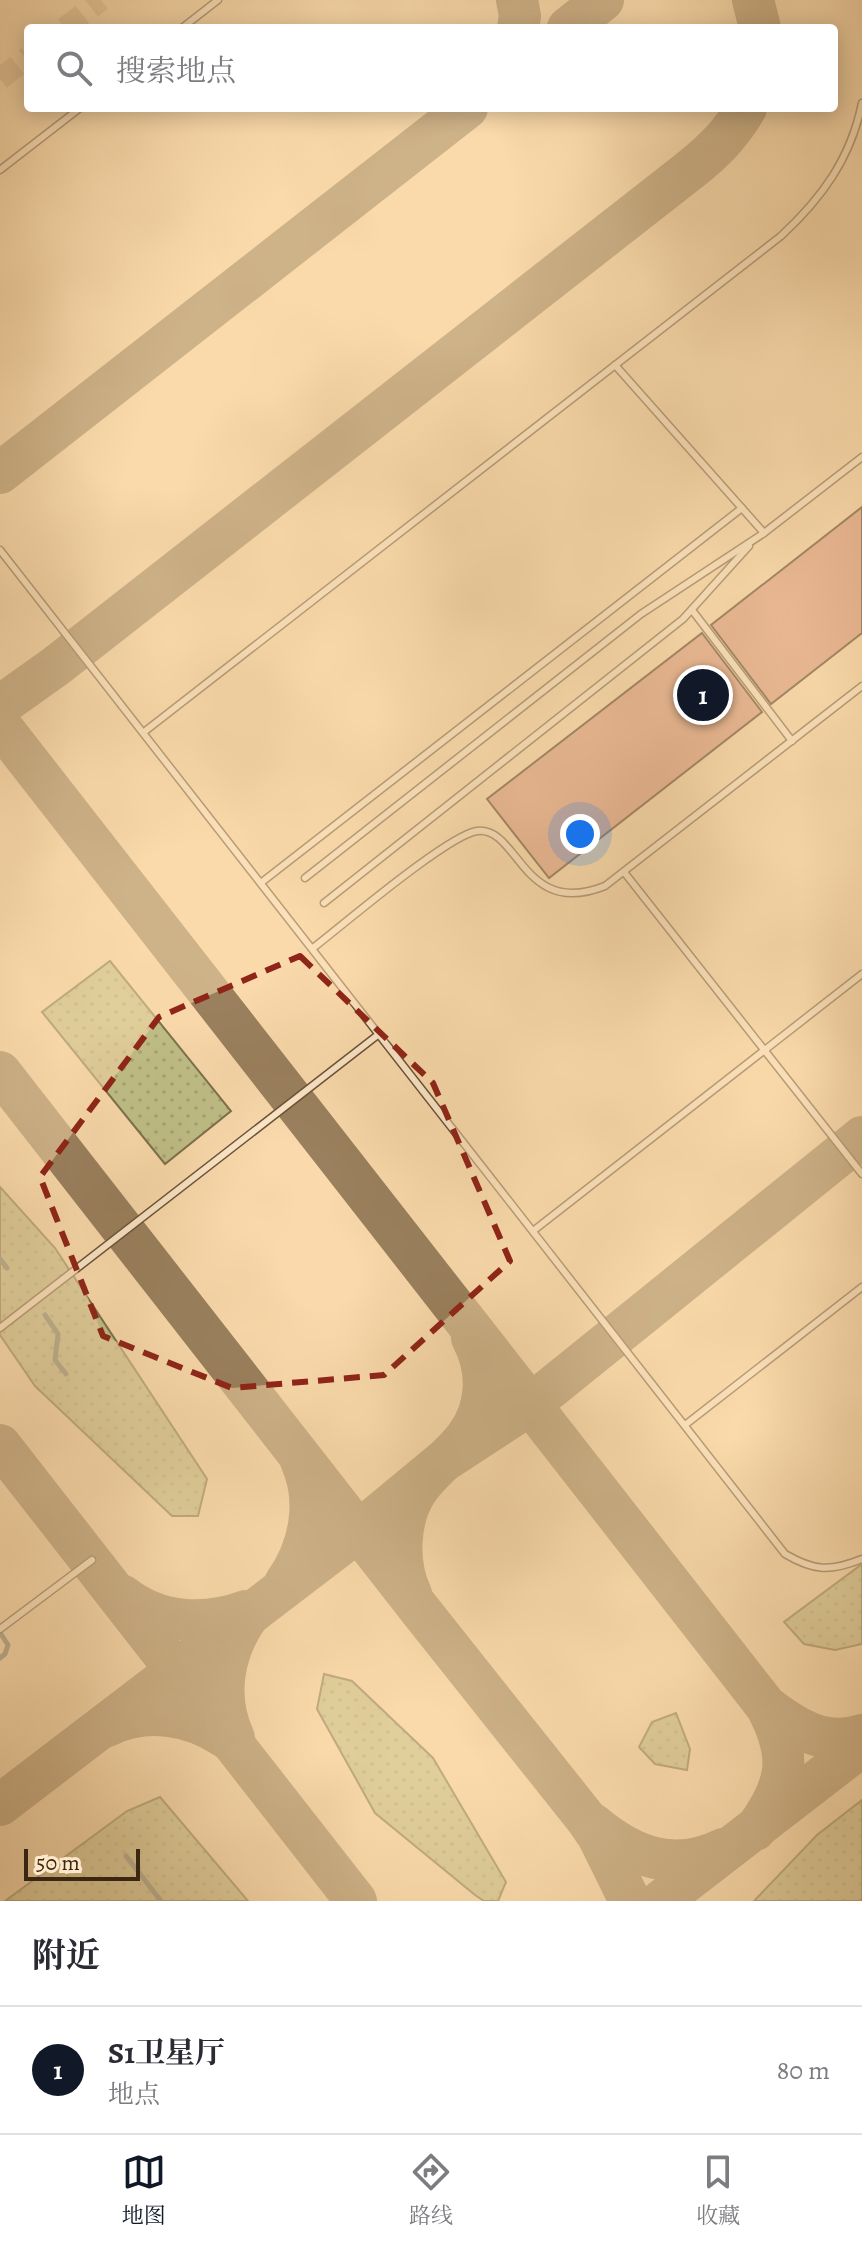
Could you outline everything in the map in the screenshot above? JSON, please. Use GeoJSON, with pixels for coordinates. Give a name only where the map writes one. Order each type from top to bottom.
{"type":"FeatureCollection","features":[{"type":"Feature","properties":{"kind":"lane"},"geometry":{"type":"LineString","coordinates":[[187,24],[218,0]]}},
{"type":"Feature","properties":{"kind":"lane"},"geometry":{"type":"LineString","coordinates":[[144,732],[781,236],[810,208],[837,171],[850,145],[862,103]]}},
{"type":"Feature","properties":{"kind":"lane"},"geometry":{"type":"LineString","coordinates":[[0,170],[75,112]]}},
{"type":"Feature","properties":{"kind":"lane"},"geometry":{"type":"LineString","coordinates":[[615,365],[764,533]]}},
{"type":"Feature","properties":{"kind":"lane"},"geometry":{"type":"LineString","coordinates":[[305,878],[641,614],[764,533],[862,457]]}},
{"type":"Feature","properties":{"kind":"lane"},"geometry":{"type":"LineString","coordinates":[[262,882],[742,508]]}},
{"type":"Feature","properties":{"kind":"lane"},"geometry":{"type":"LineString","coordinates":[[324,903],[657,641],[692,610],[721,575],[764,533]]}},
{"type":"Feature","properties":{"kind":"lane"},"geometry":{"type":"LineString","coordinates":[[0,550],[785,1554],[807,1567],[842,1567],[862,1559]]}},
{"type":"Feature","properties":{"kind":"lane"},"geometry":{"type":"LineString","coordinates":[[692,610],[792,741]]}},
{"type":"Feature","properties":{"kind":"lane"},"geometry":{"type":"LineString","coordinates":[[313,948],[464,834],[484,831],[500,840],[526,873],[559,893],[580,894],[605,886],[862,686]]}},
{"type":"Feature","properties":{"kind":"lane"},"geometry":{"type":"LineString","coordinates":[[624,872],[862,1174]]}},
{"type":"Feature","properties":{"kind":"lane"},"geometry":{"type":"LineString","coordinates":[[533,1231],[862,974]]}},
{"type":"Feature","properties":{"kind":"lane"},"geometry":{"type":"LineString","coordinates":[[0,1328],[379,1034]]}},
{"type":"Feature","properties":{"kind":"lane"},"geometry":{"type":"LineString","coordinates":[[685,1425],[862,1287]]}},
{"type":"Feature","properties":{"kind":"lane"},"geometry":{"type":"LineString","coordinates":[[0,1629],[92,1560]]}},
{"type":"Feature","properties":{"kind":"highlighted area"},"geometry":{"type":"Polygon","coordinates":[[[300,956],[433,1083],[510,1261],[384,1375],[232,1388],[103,1336],[40,1177],[159,1017],[300,956]]]}},
{"type":"Feature","properties":{"kind":"shaded area"},"geometry":{"type":"Polygon","coordinates":[[[110,961],[231,1111],[165,1164],[42,1012],[110,961]]]}},
{"type":"Feature","properties":{"kind":"shaded area"},"geometry":{"type":"Polygon","coordinates":[[[0,1187],[55,1248],[207,1479],[198,1516],[172,1516],[35,1386],[0,1335],[0,1187]]]}},
{"type":"Feature","properties":{"kind":"shaded area"},"geometry":{"type":"Polygon","coordinates":[[[862,1564],[862,1644],[835,1650],[804,1644],[784,1622],[862,1564]]]}},
{"type":"Feature","properties":{"kind":"shaded area"},"geometry":{"type":"Polygon","coordinates":[[[324,1674],[352,1681],[433,1758],[506,1882],[498,1901],[484,1901],[475,1895],[375,1813],[317,1709],[324,1674]]]}},
{"type":"Feature","properties":{"kind":"shaded area"},"geometry":{"type":"Polygon","coordinates":[[[676,1713],[690,1749],[687,1770],[655,1764],[639,1747],[652,1722],[676,1713]]]}},
{"type":"Feature","properties":{"kind":"shaded area"},"geometry":{"type":"Polygon","coordinates":[[[160,1797],[248,1901],[5,1901],[127,1811],[160,1797]]]}},
{"type":"Feature","properties":{"kind":"shaded area"},"geometry":{"type":"Polygon","coordinates":[[[862,1800],[862,1901],[754,1901],[817,1835],[862,1800]]]}},
{"type":"Feature","properties":{"kind":"building"},"geometry":{"type":"Polygon","coordinates":[[[862,507],[862,633],[771,704],[711,625],[862,507]]]}},
{"type":"Feature","properties":{"kind":"building"},"geometry":{"type":"Polygon","coordinates":[[[702,633],[762,712],[549,878],[487,799],[702,633]]]}},
{"type":"Feature","properties":{"kind":"waterway"},"geometry":{"type":"LineString","coordinates":[[0,1259],[7,1268]]}},
{"type":"Feature","properties":{"kind":"waterway"},"geometry":{"type":"LineString","coordinates":[[45,1315],[58,1334],[55,1360],[66,1374]]}},
{"type":"Feature","properties":{"kind":"waterway"},"geometry":{"type":"LineString","coordinates":[[0,1658],[8,1645],[1,1634]]}},
{"type":"Feature","properties":{"kind":"waterway"},"geometry":{"type":"LineString","coordinates":[[126,1856],[161,1901]]}},
{"type":"Feature","properties":{"kind":"taxiway"},"geometry":{"type":"LineString","coordinates":[[517,0],[519,24]]}},
{"type":"Feature","properties":{"kind":"taxiway"},"geometry":{"type":"LineString","coordinates":[[573,24],[603,0]]}},
{"type":"Feature","properties":{"kind":"taxiway"},"geometry":{"type":"LineString","coordinates":[[753,0],[759,24]]}},
{"type":"Feature","properties":{"kind":"taxiway"},"geometry":{"type":"LineString","coordinates":[[0,473],[462,112]]}},
{"type":"Feature","properties":{"kind":"taxiway"},"geometry":{"type":"LineString","coordinates":[[0,706],[56,666],[690,170],[721,142],[743,112]]}},
{"type":"Feature","properties":{"kind":"taxiway"},"geometry":{"type":"LineString","coordinates":[[0,725],[766,1706],[780,1740],[783,1770],[774,1799],[755,1830]]}},
{"type":"Feature","properties":{"kind":"taxiway"},"geometry":{"type":"LineString","coordinates":[[0,1072],[587,1820],[630,1901]]}},
{"type":"Feature","properties":{"kind":"taxiway"},"geometry":{"type":"LineString","coordinates":[[0,1805],[360,1530],[441,1463],[531,1404],[862,1137]]}},
{"type":"Feature","properties":{"kind":"taxiway"},"geometry":{"type":"LineString","coordinates":[[411,1594],[402,1556],[403,1529],[410,1503],[427,1477],[466,1437],[479,1414],[483,1376],[478,1350],[472,1338]]}},
{"type":"Feature","properties":{"kind":"taxiway"},"geometry":{"type":"LineString","coordinates":[[0,1445],[356,1901]]}},
{"type":"Feature","properties":{"kind":"taxiway"},"geometry":{"type":"LineString","coordinates":[[285,1583],[301,1555],[309,1524],[310,1492],[301,1461]]}},
{"type":"Feature","properties":{"kind":"taxiway"},"geometry":{"type":"LineString","coordinates":[[123,1596],[151,1612],[182,1620],[214,1619],[246,1611]]}},
{"type":"Feature","properties":{"kind":"taxiway"},"geometry":{"type":"LineString","coordinates":[[234,1738],[225,1707],[224,1675],[233,1644],[248,1616]]}},
{"type":"Feature","properties":{"kind":"taxiway"},"geometry":{"type":"LineString","coordinates":[[766,1706],[799,1728],[823,1737],[835,1739],[862,1735]]}},
{"type":"Feature","properties":{"kind":"taxiway"},"geometry":{"type":"LineString","coordinates":[[107,1726],[137,1716],[168,1716],[198,1723],[226,1738]]}},
{"type":"Feature","properties":{"kind":"taxiway"},"geometry":{"type":"LineString","coordinates":[[661,1901],[862,1746]]}},
{"type":"Feature","properties":{"kind":"taxiway"},"geometry":{"type":"LineString","coordinates":[[593,1824],[623,1845],[655,1858],[688,1860],[723,1849]]}},
{"type":"Feature","properties":{"kind":"tunnel"},"geometry":{"type":"LineString","coordinates":[[70,24],[101,0]]}},
{"type":"Feature","properties":{"kind":"tunnel"},"geometry":{"type":"LineString","coordinates":[[0,79],[24,60]]}},
{"type":"Feature","properties":{"kind":"place","name":"S1卫星厅"},"geometry":{"type":"Point","coordinates":[703,695]}}]}
